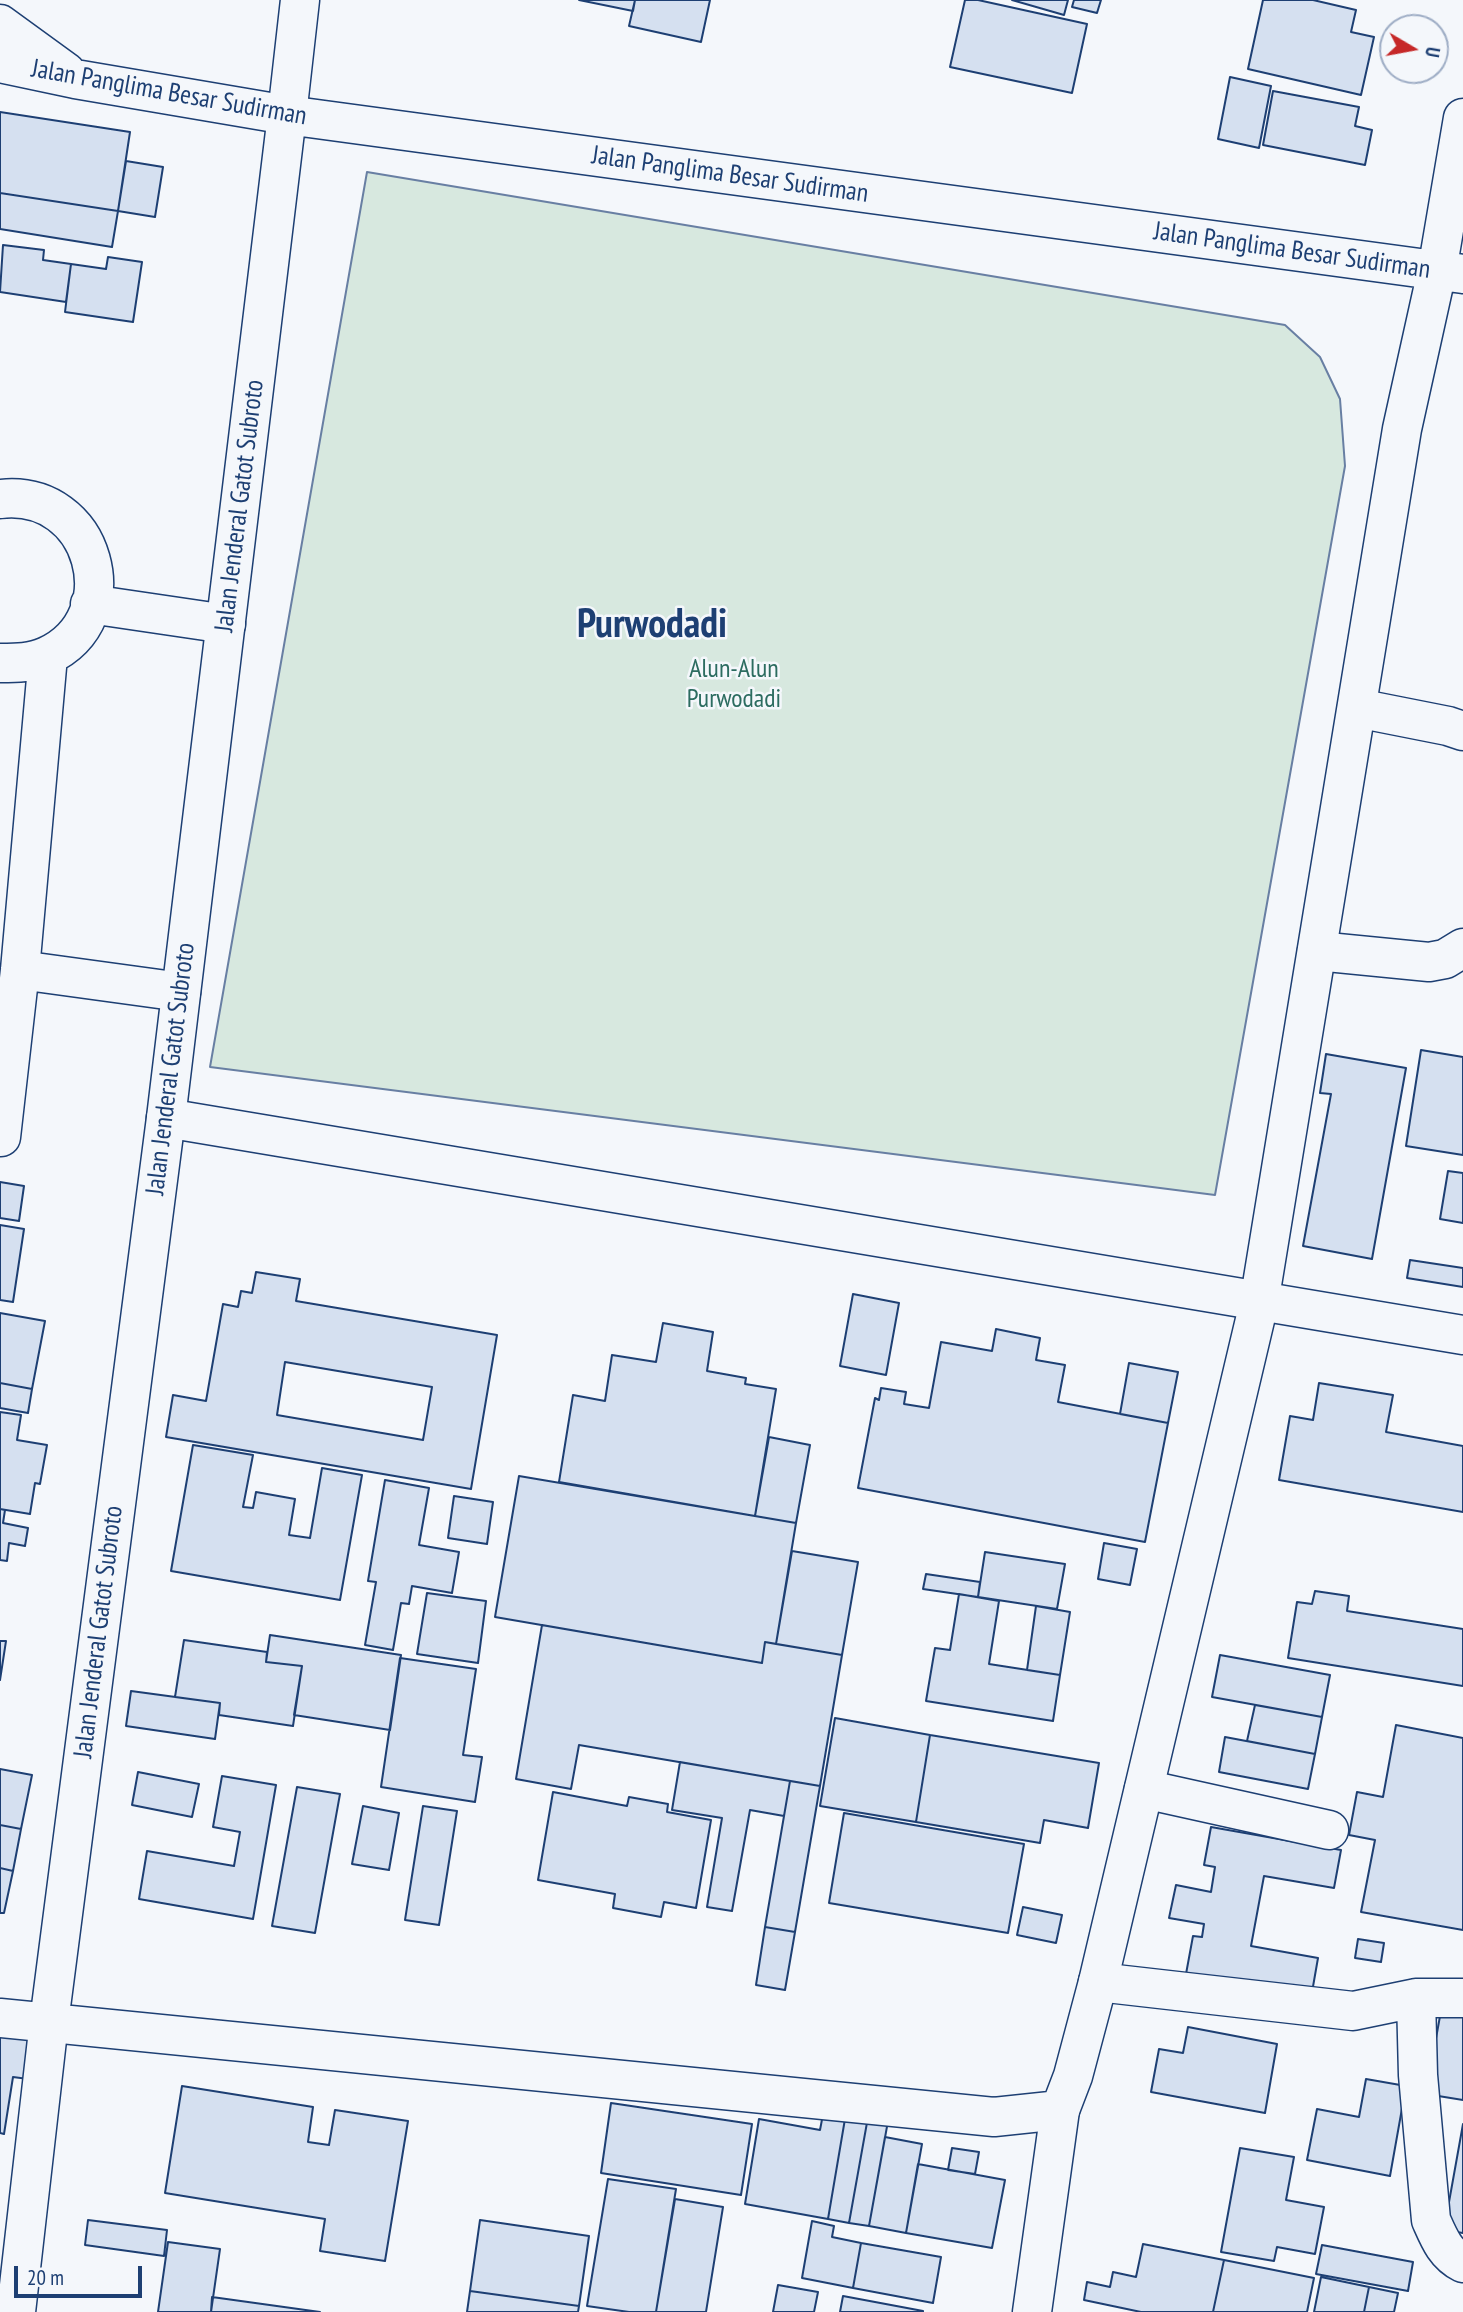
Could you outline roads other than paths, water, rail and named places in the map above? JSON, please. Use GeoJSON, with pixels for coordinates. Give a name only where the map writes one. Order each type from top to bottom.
{"type":"FeatureCollection","features":[{"type":"Feature","properties":{"kind":"main road","name":"Jalan Jenderal Gatot Subroto"},"geometry":{"type":"LineString","coordinates":[[16,2312],[49,2022],[166,1118],[300,0]]}},
{"type":"Feature","properties":{"kind":"main road"},"geometry":{"type":"LineString","coordinates":[[0,24],[75,79]]}},
{"type":"Feature","properties":{"kind":"main road","name":"Jalan Panglima Besar Sudirman"},"geometry":{"type":"LineString","coordinates":[[0,63],[75,79],[287,115],[1450,272]]}},
{"type":"Feature","properties":{"kind":"main road"},"geometry":{"type":"LineString","coordinates":[[1032,2312],[1060,2110],[1073,2076],[1098,1982],[1259,1303],[1402,429],[1450,272],[1463,118]]}},
{"type":"Feature","properties":{"kind":"main road"},"geometry":{"type":"LineString","coordinates":[[0,499],[15,498],[42,503],[65,517],[83,538],[93,564],[94,591],[86,618],[70,640],[48,656],[25,663],[0,663]]}},
{"type":"Feature","properties":{"kind":"main road"},"geometry":{"type":"LineString","coordinates":[[90,604],[226,624]]}},
{"type":"Feature","properties":{"kind":"main road"},"geometry":{"type":"LineString","coordinates":[[1,1137],[20,970],[48,656]]}},
{"type":"Feature","properties":{"kind":"main road"},"geometry":{"type":"LineString","coordinates":[[1357,708],[1463,731]]}},
{"type":"Feature","properties":{"kind":"main road"},"geometry":{"type":"LineString","coordinates":[[1317,951],[1429,962],[1445,959],[1463,948]]}},
{"type":"Feature","properties":{"kind":"main road"},"geometry":{"type":"LineString","coordinates":[[20,970],[181,992]]}},
{"type":"Feature","properties":{"kind":"main road"},"geometry":{"type":"LineString","coordinates":[[166,1118],[1259,1303],[1463,1335]]}},
{"type":"Feature","properties":{"kind":"main road"},"geometry":{"type":"LineString","coordinates":[[1144,1789],[1329,1830]]}},
{"type":"Feature","properties":{"kind":"main road"},"geometry":{"type":"LineString","coordinates":[[1098,1982],[1353,2011],[1416,1998],[1463,1998]]}},
{"type":"Feature","properties":{"kind":"main road"},"geometry":{"type":"LineString","coordinates":[[1416,1998],[1418,2075],[1431,2220],[1451,2257],[1463,2263]]}},
{"type":"Feature","properties":{"kind":"main road"},"geometry":{"type":"LineString","coordinates":[[0,2018],[994,2117],[1060,2110]]}},
{"type":"Feature","properties":{"kind":"district","name":"Purwodadi"},"geometry":{"type":"Point","coordinates":[652,626]}},
{"type":"Feature","properties":{"kind":"park label","name":"Alun-Alun Purwodadi"},"geometry":{"type":"Point","coordinates":[734,685]}}]}
